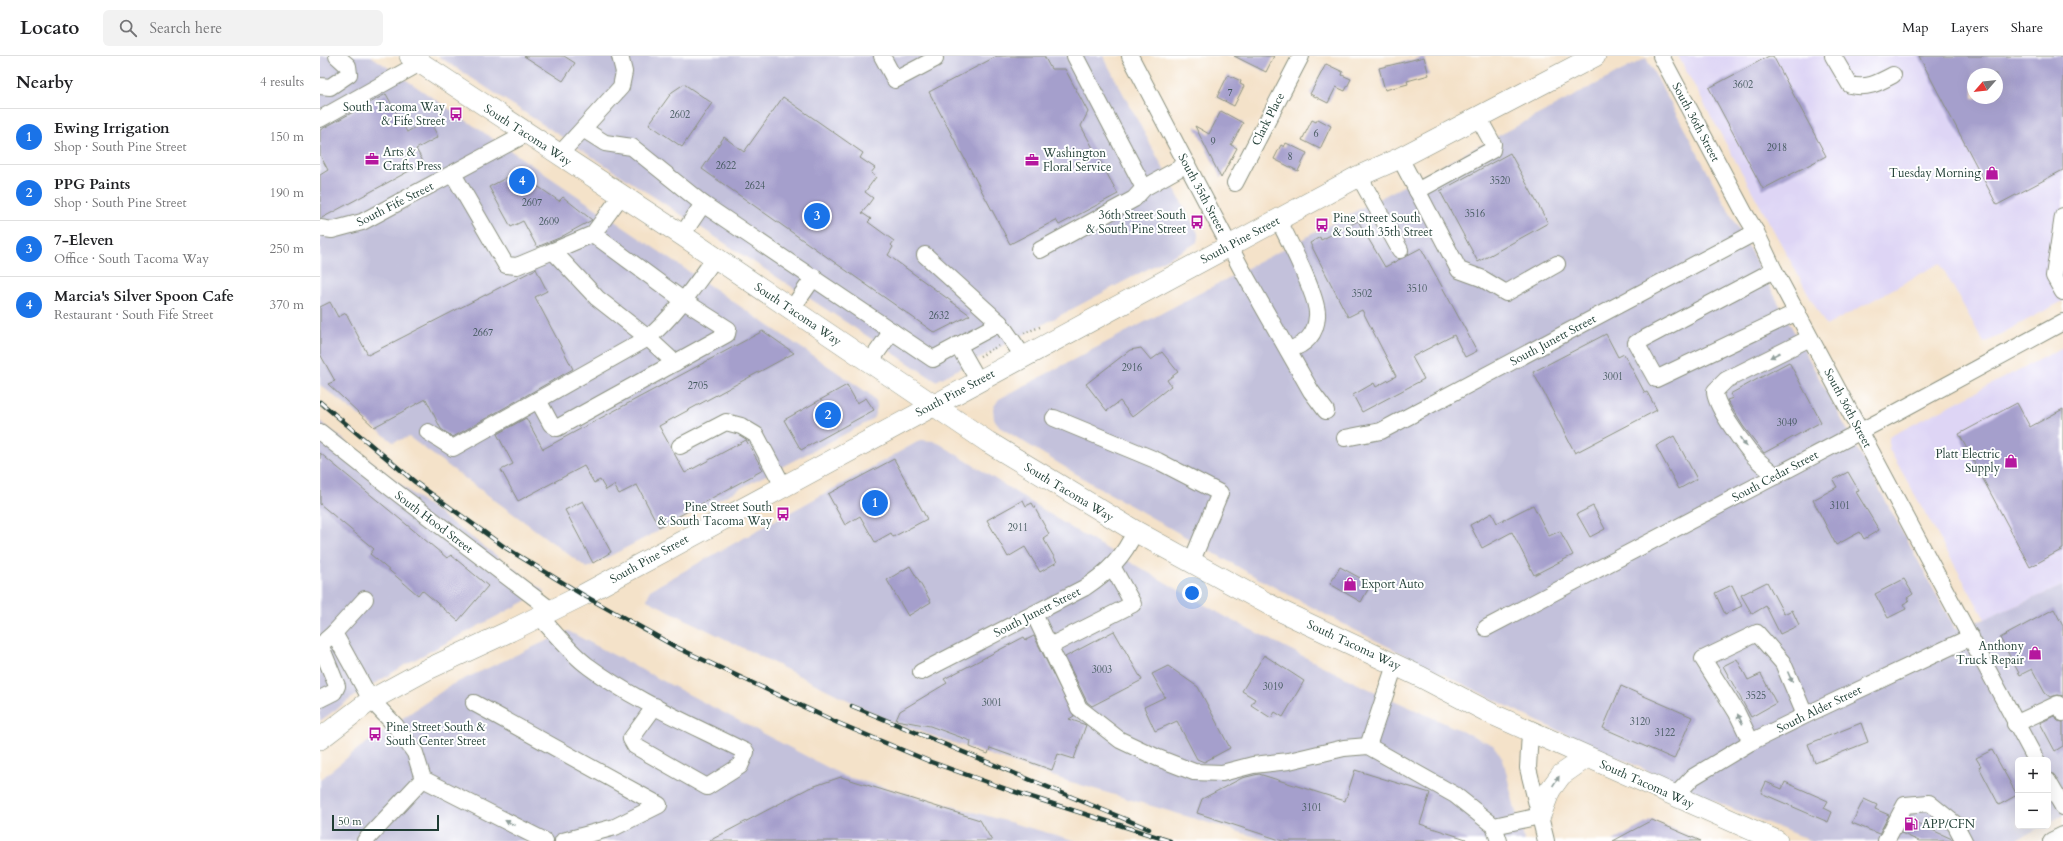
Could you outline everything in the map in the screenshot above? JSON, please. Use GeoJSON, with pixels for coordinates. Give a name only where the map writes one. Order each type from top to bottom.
{"type":"FeatureCollection","features":[{"type":"Feature","properties":{"kind":"main road","name":"South Pine Street"},"geometry":{"type":"LineString","coordinates":[[320,739],[371,700],[426,670],[510,631],[582,595],[1278,219],[1359,176],[1400,158],[1595,56]]}},
{"type":"Feature","properties":{"kind":"main road","name":"South Tacoma Way"},"geometry":{"type":"LineString","coordinates":[[415,59],[526,134],[682,235],[988,442],[1135,531],[1283,612],[1395,665],[1530,732],[1676,796],[1764,839]]}},
{"type":"Feature","properties":{"kind":"main road"},"geometry":{"type":"LineString","coordinates":[[1540,816],[1550,790],[1561,775],[1587,757]]}},
{"type":"Feature","properties":{"kind":"street"},"geometry":{"type":"LineString","coordinates":[[320,86],[330,87],[349,74],[348,66],[337,56]]}},
{"type":"Feature","properties":{"kind":"street"},"geometry":{"type":"LineString","coordinates":[[560,155],[621,87],[624,72],[620,56]]}},
{"type":"Feature","properties":{"kind":"street"},"geometry":{"type":"LineString","coordinates":[[882,56],[895,80],[937,57]]}},
{"type":"Feature","properties":{"kind":"street"},"geometry":{"type":"LineString","coordinates":[[1075,56],[1144,188]]}},
{"type":"Feature","properties":{"kind":"street","name":"South 35th Street"},"geometry":{"type":"LineString","coordinates":[[1130,56],[1229,246],[1311,391],[1326,411]]}},
{"type":"Feature","properties":{"kind":"street","name":"Clark Place"},"geometry":{"type":"LineString","coordinates":[[1235,183],[1301,56]]}},
{"type":"Feature","properties":{"kind":"street","name":"South 36th Street"},"geometry":{"type":"LineString","coordinates":[[1661,56],[1756,232],[1796,312],[1971,637],[2015,724],[2034,757]]}},
{"type":"Feature","properties":{"kind":"street"},"geometry":{"type":"LineString","coordinates":[[1833,56],[1850,85],[1862,88],[1876,84],[1893,75]]}},
{"type":"Feature","properties":{"kind":"street"},"geometry":{"type":"LineString","coordinates":[[320,119],[415,59]]}},
{"type":"Feature","properties":{"kind":"street"},"geometry":{"type":"LineString","coordinates":[[1417,191],[1492,150],[1493,144],[1478,117]]}},
{"type":"Feature","properties":{"kind":"street"},"geometry":{"type":"LineString","coordinates":[[583,129],[605,143],[632,148],[703,204],[814,277],[933,359],[1000,323]]}},
{"type":"Feature","properties":{"kind":"street","name":"South Fife Street"},"geometry":{"type":"LineString","coordinates":[[322,229],[341,229],[362,222],[526,134]]}},
{"type":"Feature","properties":{"kind":"street"},"geometry":{"type":"LineString","coordinates":[[1400,158],[1459,270],[1481,278],[1506,293],[1557,264]]}},
{"type":"Feature","properties":{"kind":"street"},"geometry":{"type":"LineString","coordinates":[[1040,250],[1134,199],[1144,188],[1187,164]]}},
{"type":"Feature","properties":{"kind":"street"},"geometry":{"type":"LineString","coordinates":[[453,174],[506,264],[517,266],[593,234],[621,196]]}},
{"type":"Feature","properties":{"kind":"street"},"geometry":{"type":"LineString","coordinates":[[1359,176],[1400,250]]}},
{"type":"Feature","properties":{"kind":"street"},"geometry":{"type":"LineString","coordinates":[[682,235],[703,204]]}},
{"type":"Feature","properties":{"kind":"street"},"geometry":{"type":"LineString","coordinates":[[2063,216],[2054,276],[2063,292]]}},
{"type":"Feature","properties":{"kind":"street"},"geometry":{"type":"LineString","coordinates":[[1278,219],[1312,294],[1318,315],[1309,339],[1299,347],[1288,350]]}},
{"type":"Feature","properties":{"kind":"street","name":"South Junett Street"},"geometry":{"type":"LineString","coordinates":[[1345,438],[1381,431],[1756,232]]}},
{"type":"Feature","properties":{"kind":"street"},"geometry":{"type":"LineString","coordinates":[[538,400],[551,424],[557,428],[727,334],[728,329],[684,301],[593,234]]}},
{"type":"Feature","properties":{"kind":"street"},"geometry":{"type":"LineString","coordinates":[[553,251],[597,298],[648,338],[675,363]]}},
{"type":"Feature","properties":{"kind":"street"},"geometry":{"type":"LineString","coordinates":[[924,255],[1000,323],[1023,356]]}},
{"type":"Feature","properties":{"kind":"street"},"geometry":{"type":"LineString","coordinates":[[428,432],[453,448],[648,338],[663,325],[684,301],[715,258]]}},
{"type":"Feature","properties":{"kind":"street"},"geometry":{"type":"LineString","coordinates":[[1774,270],[1636,343],[1656,379],[1796,312]]}},
{"type":"Feature","properties":{"kind":"street"},"geometry":{"type":"LineString","coordinates":[[792,310],[814,277]]}},
{"type":"Feature","properties":{"kind":"street","name":"South Cedar Street"},"geometry":{"type":"LineString","coordinates":[[1486,628],[1861,431],[2063,322]]}},
{"type":"Feature","properties":{"kind":"street"},"geometry":{"type":"LineString","coordinates":[[870,362],[892,331]]}},
{"type":"Feature","properties":{"kind":"street"},"geometry":{"type":"LineString","coordinates":[[1776,476],[1751,453],[1721,408],[1715,396],[1715,391],[1726,380],[1810,338]]}},
{"type":"Feature","properties":{"kind":"street"},"geometry":{"type":"LineString","coordinates":[[958,345],[978,380]]}},
{"type":"Feature","properties":{"kind":"street"},"geometry":{"type":"LineString","coordinates":[[1054,418],[1158,461],[1220,493],[1191,563]]}},
{"type":"Feature","properties":{"kind":"street"},"geometry":{"type":"LineString","coordinates":[[680,446],[726,422],[741,426],[756,435],[783,486]]}},
{"type":"Feature","properties":{"kind":"street","name":"South Hood Street"},"geometry":{"type":"LineString","coordinates":[[320,432],[545,613],[587,666],[639,699],[655,706],[746,752],[740,766],[707,787],[635,746],[631,739],[655,706]]}},
{"type":"Feature","properties":{"kind":"street","name":"South Junett Street"},"geometry":{"type":"LineString","coordinates":[[921,672],[1084,588],[1112,566],[1125,550],[1135,531]]}},
{"type":"Feature","properties":{"kind":"street"},"geometry":{"type":"LineString","coordinates":[[1050,646],[1133,604],[1112,566]]}},
{"type":"Feature","properties":{"kind":"street"},"geometry":{"type":"LineString","coordinates":[[320,699],[334,692],[336,686],[320,644],[334,634],[365,599]]}},
{"type":"Feature","properties":{"kind":"street"},"geometry":{"type":"LineString","coordinates":[[1034,614],[1079,708],[1120,740],[1194,772],[1222,773],[1253,765],[1289,761],[1344,748],[1368,746],[1455,795],[1496,834],[1540,816]]}},
{"type":"Feature","properties":{"kind":"street"},"geometry":{"type":"LineString","coordinates":[[1751,742],[1727,696],[1703,659],[1757,633],[1783,663],[1805,715]]}},
{"type":"Feature","properties":{"kind":"street"},"geometry":{"type":"LineString","coordinates":[[334,634],[371,700],[395,725],[414,753],[423,779],[545,841]]}},
{"type":"Feature","properties":{"kind":"street","name":"South Alder Street"},"geometry":{"type":"LineString","coordinates":[[1676,796],[1693,777],[1751,742],[1971,637]]}},
{"type":"Feature","properties":{"kind":"street"},"geometry":{"type":"LineString","coordinates":[[1368,746],[1395,665]]}},
{"type":"Feature","properties":{"kind":"street"},"geometry":{"type":"LineString","coordinates":[[474,703],[660,804],[615,826],[563,841]]}},
{"type":"Feature","properties":{"kind":"street"},"geometry":{"type":"LineString","coordinates":[[2015,724],[2058,704],[2063,713]]}},
{"type":"Feature","properties":{"kind":"street"},"geometry":{"type":"LineString","coordinates":[[1530,732],[1528,768],[1546,841]]}},
{"type":"Feature","properties":{"kind":"street"},"geometry":{"type":"LineString","coordinates":[[365,841],[423,779]]}},
{"type":"Feature","properties":{"kind":"street"},"geometry":{"type":"LineString","coordinates":[[2051,786],[2063,807]]}},
{"type":"Feature","properties":{"kind":"street"},"geometry":{"type":"LineString","coordinates":[[1886,841],[1905,805],[1929,803],[1955,824],[1964,841]]}},
{"type":"Feature","properties":{"kind":"street"},"geometry":{"type":"LineString","coordinates":[[2051,841],[2063,835]]}},
{"type":"Feature","properties":{"kind":"path"},"geometry":{"type":"LineString","coordinates":[[1019,334],[1041,326]]}},
{"type":"Feature","properties":{"kind":"shaded area"},"geometry":{"type":"Polygon","coordinates":[[[320,56],[371,56],[868,393],[876,401],[877,407],[874,417],[870,421],[587,568],[409,437],[393,442],[320,385],[320,56]]]}},
{"type":"Feature","properties":{"kind":"shaded area"},"geometry":{"type":"Polygon","coordinates":[[[438,56],[1103,56],[1198,233],[1197,242],[936,381],[438,56]]]}},
{"type":"Feature","properties":{"kind":"shaded area"},"geometry":{"type":"Polygon","coordinates":[[[1678,56],[2063,56],[2063,301],[1984,343],[1940,263],[1826,326],[1678,56]]]}},
{"type":"Feature","properties":{"kind":"shaded area"},"geometry":{"type":"Polygon","coordinates":[[[1646,58],[1955,629],[1985,619],[2063,586],[2063,815],[2051,821],[2051,757],[2015,757],[2015,829],[2037,829],[2015,841],[1812,841],[1726,806],[1537,721],[1351,628],[1263,581],[1091,483],[1001,428],[994,419],[993,408],[999,399],[1646,58]]]}},
{"type":"Feature","properties":{"kind":"shaded area"},"geometry":{"type":"Polygon","coordinates":[[[2063,347],[2063,586],[1985,619],[1889,449],[1889,437],[2063,347]]]}},
{"type":"Feature","properties":{"kind":"shaded area"},"geometry":{"type":"Polygon","coordinates":[[[320,421],[418,498],[545,591],[408,663],[349,700],[320,721],[320,421]]]}},
{"type":"Feature","properties":{"kind":"shaded area"},"geometry":{"type":"Polygon","coordinates":[[[921,440],[933,441],[940,444],[1081,534],[1226,617],[1358,684],[1493,745],[1503,759],[1515,809],[1525,841],[1270,841],[1064,780],[892,722],[647,600],[650,590],[921,440]]]}},
{"type":"Feature","properties":{"kind":"shaded area"},"geometry":{"type":"Polygon","coordinates":[[[568,631],[844,776],[1077,841],[320,841],[320,780],[359,748],[451,685],[568,631]]]}},
{"type":"Feature","properties":{"kind":"building"},"geometry":{"type":"Polygon","coordinates":[[[524,56],[564,56],[575,63],[563,81],[524,56]]]}},
{"type":"Feature","properties":{"kind":"building","name":"Washington Floral Service"},"geometry":{"type":"Polygon","coordinates":[[[997,56],[1044,56],[1051,69],[1065,69],[1088,112],[1081,126],[1118,194],[1059,225],[1056,220],[1010,244],[929,92],[997,56]]]}},
{"type":"Feature","properties":{"kind":"building"},"geometry":{"type":"Polygon","coordinates":[[[1234,56],[1274,56],[1266,72],[1234,56]]]}},
{"type":"Feature","properties":{"kind":"building"},"geometry":{"type":"Polygon","coordinates":[[[1769,56],[1773,56],[1826,156],[1763,189],[1709,88],[1769,56]]]}},
{"type":"Feature","properties":{"kind":"building"},"geometry":{"type":"Polygon","coordinates":[[[1919,56],[2063,56],[2063,170],[1997,205],[1919,56]]]}},
{"type":"Feature","properties":{"kind":"building"},"geometry":{"type":"Polygon","coordinates":[[[1424,57],[1429,75],[1407,81],[1408,84],[1385,90],[1379,68],[1424,57]]]}},
{"type":"Feature","properties":{"kind":"building"},"geometry":{"type":"Polygon","coordinates":[[[1326,64],[1343,72],[1342,75],[1351,79],[1345,91],[1336,87],[1328,103],[1310,94],[1326,64]]]}},
{"type":"Feature","properties":{"kind":"building"},"geometry":{"type":"Polygon","coordinates":[[[1228,75],[1241,81],[1240,84],[1244,86],[1234,106],[1217,97],[1228,75]]]}},
{"type":"Feature","properties":{"kind":"building"},"geometry":{"type":"Polygon","coordinates":[[[684,84],[712,103],[682,147],[649,124],[672,92],[684,84]]]}},
{"type":"Feature","properties":{"kind":"building","name":"Arts & Crafts Press"},"geometry":{"type":"Polygon","coordinates":[[[386,94],[407,132],[429,119],[438,137],[416,149],[424,163],[320,219],[320,175],[328,170],[320,155],[320,130],[386,94]]]}},
{"type":"Feature","properties":{"kind":"building"},"geometry":{"type":"Polygon","coordinates":[[[783,97],[863,153],[860,158],[875,168],[871,173],[876,177],[865,192],[873,198],[862,213],[871,219],[868,222],[894,241],[891,245],[893,247],[888,255],[970,315],[935,333],[702,169],[724,137],[744,152],[783,97]]]}},
{"type":"Feature","properties":{"kind":"building"},"geometry":{"type":"Polygon","coordinates":[[[1221,111],[1243,123],[1231,145],[1237,148],[1221,178],[1195,126],[1209,134],[1221,111]]]}},
{"type":"Feature","properties":{"kind":"building"},"geometry":{"type":"Polygon","coordinates":[[[1318,119],[1331,126],[1320,149],[1302,140],[1312,120],[1316,122],[1318,119]]]}},
{"type":"Feature","properties":{"kind":"building"},"geometry":{"type":"Polygon","coordinates":[[[1286,143],[1307,153],[1298,171],[1274,159],[1281,145],[1284,147],[1286,143]]]}},
{"type":"Feature","properties":{"kind":"building"},"geometry":{"type":"Polygon","coordinates":[[[1510,153],[1548,223],[1478,262],[1440,191],[1510,153]]]}},
{"type":"Feature","properties":{"kind":"building"},"geometry":{"type":"Polygon","coordinates":[[[517,172],[559,201],[563,197],[592,220],[559,238],[537,247],[523,221],[511,227],[489,187],[517,172]]]}},
{"type":"Feature","properties":{"kind":"building"},"geometry":{"type":"Polygon","coordinates":[[[1358,221],[1385,267],[1421,248],[1477,351],[1465,357],[1454,335],[1412,357],[1424,379],[1362,412],[1353,395],[1374,383],[1376,387],[1396,376],[1362,310],[1348,317],[1310,243],[1320,237],[1321,240],[1358,221]]]}},
{"type":"Feature","properties":{"kind":"building"},"geometry":{"type":"Polygon","coordinates":[[[536,269],[547,291],[535,297],[573,369],[453,437],[441,429],[426,399],[374,427],[328,384],[335,381],[320,354],[320,307],[330,302],[338,317],[346,313],[368,355],[536,269]]]}},
{"type":"Feature","properties":{"kind":"building"},"geometry":{"type":"Polygon","coordinates":[[[763,331],[794,353],[659,426],[685,473],[746,440],[763,470],[659,527],[637,485],[619,494],[614,485],[606,490],[600,480],[594,483],[584,466],[518,501],[501,470],[513,464],[497,434],[526,418],[543,449],[763,331]]]}},
{"type":"Feature","properties":{"kind":"building"},"geometry":{"type":"Polygon","coordinates":[[[1606,334],[1618,357],[1624,354],[1645,393],[1647,392],[1657,410],[1575,453],[1533,372],[1606,334]]]}},
{"type":"Feature","properties":{"kind":"building"},"geometry":{"type":"Polygon","coordinates":[[[1141,348],[1151,360],[1162,352],[1178,372],[1167,380],[1171,386],[1132,417],[1120,401],[1107,411],[1086,384],[1130,350],[1141,348]]]}},
{"type":"Feature","properties":{"kind":"building"},"geometry":{"type":"Polygon","coordinates":[[[1789,362],[1821,422],[1764,453],[1743,426],[1727,400],[1733,398],[1730,394],[1789,362]]]}},
{"type":"Feature","properties":{"kind":"building"},"geometry":{"type":"Polygon","coordinates":[[[847,385],[857,403],[866,398],[874,410],[801,450],[784,420],[847,385]]]}},
{"type":"Feature","properties":{"kind":"building","name":"Platt Electric Supply"},"geometry":{"type":"Polygon","coordinates":[[[2017,403],[2030,427],[2063,409],[2063,549],[2030,567],[1959,434],[2017,403]]]}},
{"type":"Feature","properties":{"kind":"building"},"geometry":{"type":"Polygon","coordinates":[[[1674,436],[1697,479],[1679,489],[1656,446],[1674,436]]]}},
{"type":"Feature","properties":{"kind":"building"},"geometry":{"type":"Polygon","coordinates":[[[320,453],[447,558],[451,555],[488,586],[458,621],[422,590],[418,595],[370,554],[374,549],[320,504],[320,453]]]}},
{"type":"Feature","properties":{"kind":"building"},"geometry":{"type":"Polygon","coordinates":[[[894,459],[927,519],[893,537],[891,533],[875,542],[860,516],[845,525],[828,494],[894,459]]]}},
{"type":"Feature","properties":{"kind":"building"},"geometry":{"type":"Polygon","coordinates":[[[1848,472],[1859,491],[1856,492],[1879,530],[1864,539],[1860,532],[1836,545],[1813,500],[1837,487],[1833,480],[1848,472]]]}},
{"type":"Feature","properties":{"kind":"building"},"geometry":{"type":"Polygon","coordinates":[[[1023,500],[1026,506],[1032,503],[1049,534],[1043,538],[1057,562],[1040,572],[1025,547],[1008,557],[987,520],[1023,500]]]}},
{"type":"Feature","properties":{"kind":"building"},"geometry":{"type":"Polygon","coordinates":[[[583,501],[611,552],[593,563],[565,510],[583,501]]]}},
{"type":"Feature","properties":{"kind":"building"},"geometry":{"type":"Polygon","coordinates":[[[1533,505],[1549,536],[1560,531],[1573,555],[1534,575],[1512,532],[1482,548],[1470,525],[1492,513],[1497,523],[1533,505]]]}},
{"type":"Feature","properties":{"kind":"building"},"geometry":{"type":"Polygon","coordinates":[[[1593,506],[1605,529],[1590,537],[1577,514],[1593,506]]]}},
{"type":"Feature","properties":{"kind":"building"},"geometry":{"type":"Polygon","coordinates":[[[910,566],[931,602],[908,616],[887,580],[910,566]]]}},
{"type":"Feature","properties":{"kind":"building","name":"Export Auto"},"geometry":{"type":"Polygon","coordinates":[[[1340,567],[1371,584],[1361,602],[1330,584],[1340,567]]]}},
{"type":"Feature","properties":{"kind":"building"},"geometry":{"type":"Polygon","coordinates":[[[1904,579],[1913,594],[1907,598],[1909,601],[1903,604],[1906,609],[1888,618],[1875,594],[1904,579]]]}},
{"type":"Feature","properties":{"kind":"building"},"geometry":{"type":"Polygon","coordinates":[[[1767,582],[1784,614],[1792,610],[1799,625],[1780,634],[1766,606],[1752,614],[1741,595],[1767,582]]]}},
{"type":"Feature","properties":{"kind":"building"},"geometry":{"type":"Polygon","coordinates":[[[1732,585],[1742,606],[1725,614],[1715,593],[1732,585]]]}},
{"type":"Feature","properties":{"kind":"building","name":"Anthony Truck Repair"},"geometry":{"type":"Polygon","coordinates":[[[2054,609],[2063,626],[2063,696],[2058,695],[2050,697],[2045,693],[2032,669],[2020,675],[2000,638],[2054,609]]]}},
{"type":"Feature","properties":{"kind":"building"},"geometry":{"type":"Polygon","coordinates":[[[1114,631],[1142,680],[1092,706],[1087,702],[1065,657],[1114,631]]]}},
{"type":"Feature","properties":{"kind":"building"},"geometry":{"type":"Polygon","coordinates":[[[1034,636],[1074,716],[1069,719],[1086,725],[1074,759],[1058,754],[1052,770],[990,748],[988,754],[970,747],[971,741],[930,726],[896,720],[900,711],[947,683],[944,679],[1024,637],[1026,640],[1034,636]]]}},
{"type":"Feature","properties":{"kind":"building"},"geometry":{"type":"Polygon","coordinates":[[[1264,655],[1304,681],[1283,717],[1275,712],[1271,718],[1251,705],[1255,699],[1242,691],[1264,655]]]}},
{"type":"Feature","properties":{"kind":"building"},"geometry":{"type":"Polygon","coordinates":[[[1737,659],[1748,680],[1761,674],[1776,703],[1751,717],[1723,666],[1737,659]]]}},
{"type":"Feature","properties":{"kind":"building"},"geometry":{"type":"Polygon","coordinates":[[[1168,666],[1198,687],[1230,748],[1204,762],[1197,759],[1177,721],[1155,731],[1144,707],[1165,697],[1152,674],[1168,666]]]}},
{"type":"Feature","properties":{"kind":"building"},"geometry":{"type":"Polygon","coordinates":[[[1621,686],[1692,717],[1674,759],[1603,728],[1621,686]]]}},
{"type":"Feature","properties":{"kind":"building"},"geometry":{"type":"Polygon","coordinates":[[[2054,716],[2058,721],[2063,722],[2063,746],[2055,751],[2040,723],[2054,716]]]}},
{"type":"Feature","properties":{"kind":"building"},"geometry":{"type":"Polygon","coordinates":[[[1861,723],[1868,742],[1815,763],[1808,744],[1861,723]]]}},
{"type":"Feature","properties":{"kind":"building"},"geometry":{"type":"Polygon","coordinates":[[[1992,750],[2015,791],[2015,796],[1999,805],[1979,767],[1981,766],[1976,758],[1992,750]]]}},
{"type":"Feature","properties":{"kind":"building"},"geometry":{"type":"Polygon","coordinates":[[[1355,770],[1430,793],[1420,824],[1466,839],[1466,841],[1283,841],[1197,813],[1202,799],[1242,778],[1259,774],[1345,801],[1355,770]]]}},
{"type":"Feature","properties":{"kind":"building"},"geometry":{"type":"Polygon","coordinates":[[[841,777],[980,820],[992,841],[709,841],[809,788],[841,777]]]}},
{"type":"Feature","properties":{"kind":"building"},"geometry":{"type":"Polygon","coordinates":[[[1766,782],[1782,789],[1785,782],[1828,801],[1824,808],[1832,812],[1828,822],[1761,793],[1766,782]]]}},
{"type":"Feature","properties":{"kind":"building"},"geometry":{"type":"Polygon","coordinates":[[[1864,799],[1877,805],[1875,809],[1889,815],[1879,834],[1852,823],[1864,799]]]}},
{"type":"Feature","properties":{"kind":"building","name":"APP/CFN"},"geometry":{"type":"Polygon","coordinates":[[[1908,819],[1952,839],[1953,841],[1919,841],[1901,833],[1908,819]]]}},
{"type":"Feature","properties":{"kind":"building"},"geometry":{"type":"Polygon","coordinates":[[[1652,820],[1701,841],[1613,841],[1652,820]]]}},
{"type":"Feature","properties":{"kind":"railway"},"geometry":{"type":"LineString","coordinates":[[320,402],[415,482],[506,548],[583,595],[676,647],[838,723],[931,762],[1009,790],[1170,841]]}},
{"type":"Feature","properties":{"kind":"railway"},"geometry":{"type":"LineString","coordinates":[[852,706],[1149,829]]}},
{"type":"Feature","properties":{"kind":"place","name":"South Tacoma Way & Fife Street"},"geometry":{"type":"Point","coordinates":[456,114]}},
{"type":"Feature","properties":{"kind":"place","name":"Arts & Crafts Press"},"geometry":{"type":"Point","coordinates":[372,159]}},
{"type":"Feature","properties":{"kind":"place","name":"Washington Floral Service"},"geometry":{"type":"Point","coordinates":[1032,160]}},
{"type":"Feature","properties":{"kind":"place","name":"Tuesday Morning"},"geometry":{"type":"Point","coordinates":[1992,173]}},
{"type":"Feature","properties":{"kind":"place","name":"Marcia's Silver Spoon Cafe"},"geometry":{"type":"Point","coordinates":[522,181]}},
{"type":"Feature","properties":{"kind":"place","name":"7-Eleven"},"geometry":{"type":"Point","coordinates":[817,216]}},
{"type":"Feature","properties":{"kind":"place","name":"36th Street South & South Pine Street"},"geometry":{"type":"Point","coordinates":[1197,222]}},
{"type":"Feature","properties":{"kind":"place","name":"Pine Street South & South 35th Street"},"geometry":{"type":"Point","coordinates":[1322,225]}},
{"type":"Feature","properties":{"kind":"place","name":"PPG Paints"},"geometry":{"type":"Point","coordinates":[828,415]}},
{"type":"Feature","properties":{"kind":"place","name":"Platt Electric Supply"},"geometry":{"type":"Point","coordinates":[2011,461]}},
{"type":"Feature","properties":{"kind":"place","name":"Ewing Irrigation"},"geometry":{"type":"Point","coordinates":[875,503]}},
{"type":"Feature","properties":{"kind":"place","name":"Pine Street South & South Tacoma Way"},"geometry":{"type":"Point","coordinates":[783,514]}},
{"type":"Feature","properties":{"kind":"place","name":"Export Auto"},"geometry":{"type":"Point","coordinates":[1350,584]}},
{"type":"Feature","properties":{"kind":"place","name":"Anthony Truck Repair"},"geometry":{"type":"Point","coordinates":[2035,653]}},
{"type":"Feature","properties":{"kind":"place","name":"Pine Street South & South Center Street"},"geometry":{"type":"Point","coordinates":[375,734]}},
{"type":"Feature","properties":{"kind":"place","name":"APP/CFN"},"geometry":{"type":"Point","coordinates":[1911,824]}}]}
